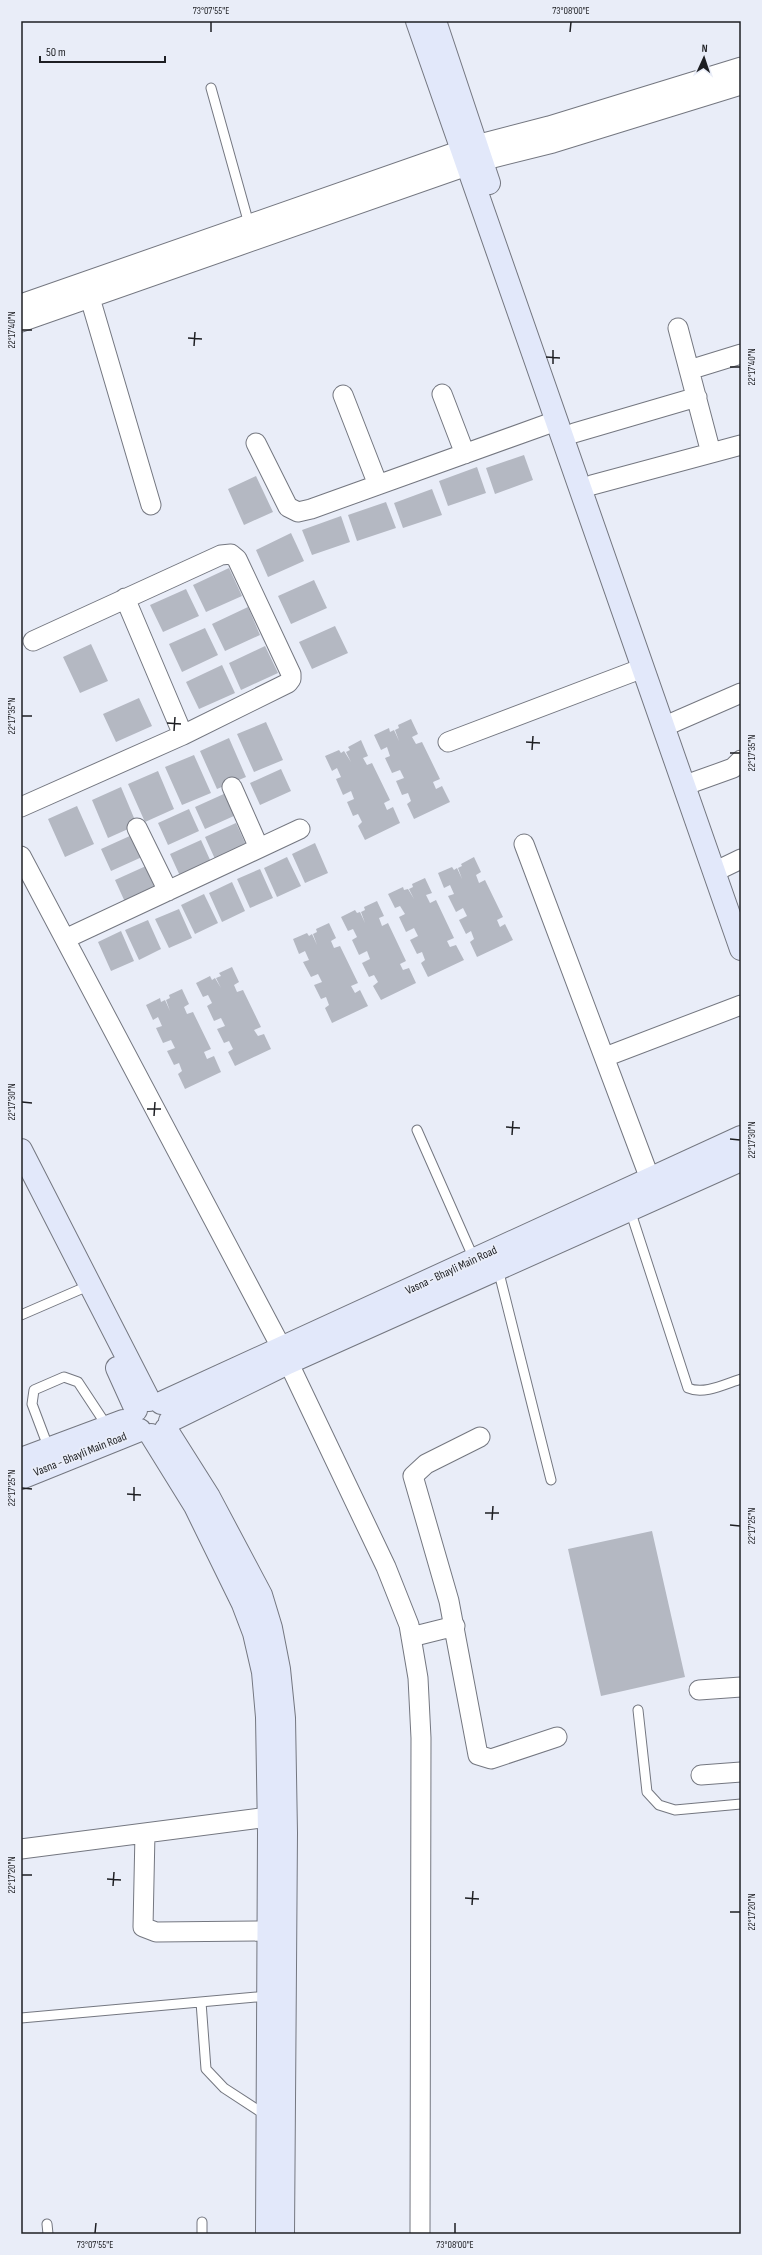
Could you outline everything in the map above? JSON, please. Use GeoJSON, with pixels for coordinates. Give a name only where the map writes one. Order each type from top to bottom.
{"type":"FeatureCollection","features":[{"type":"Feature","properties":{"kind":"street"},"geometry":{"type":"LineString","coordinates":[[417,21],[471,155],[565,427],[643,668],[727,866],[741,949]]}},
{"type":"Feature","properties":{"kind":"street"},"geometry":{"type":"LineString","coordinates":[[435,21],[471,155]]}},
{"type":"Feature","properties":{"kind":"street"},"geometry":{"type":"LineString","coordinates":[[21,322],[90,298],[548,126],[741,67]]}},
{"type":"Feature","properties":{"kind":"street"},"geometry":{"type":"LineString","coordinates":[[21,304],[249,224],[471,155],[553,143],[741,85]]}},
{"type":"Feature","properties":{"kind":"street"},"geometry":{"type":"LineString","coordinates":[[90,298],[151,505]]}},
{"type":"Feature","properties":{"kind":"street"},"geometry":{"type":"LineString","coordinates":[[678,328],[711,452]]}},
{"type":"Feature","properties":{"kind":"street"},"geometry":{"type":"LineString","coordinates":[[690,370],[741,355]]}},
{"type":"Feature","properties":{"kind":"street"},"geometry":{"type":"LineString","coordinates":[[442,394],[465,454]]}},
{"type":"Feature","properties":{"kind":"street"},"geometry":{"type":"LineString","coordinates":[[343,395],[378,485]]}},
{"type":"Feature","properties":{"kind":"street"},"geometry":{"type":"LineString","coordinates":[[256,443],[288,507],[298,512],[311,509],[465,454],[565,427],[697,397]]}},
{"type":"Feature","properties":{"kind":"street"},"geometry":{"type":"LineString","coordinates":[[565,427],[592,486],[668,725],[692,777],[727,866],[741,912]]}},
{"type":"Feature","properties":{"kind":"street"},"geometry":{"type":"LineString","coordinates":[[592,486],[711,452],[741,445]]}},
{"type":"Feature","properties":{"kind":"street"},"geometry":{"type":"LineString","coordinates":[[21,807],[184,735],[288,683],[292,679],[292,674],[238,559],[231,554],[221,554],[33,641]]}},
{"type":"Feature","properties":{"kind":"street"},"geometry":{"type":"LineString","coordinates":[[125,598],[184,735]]}},
{"type":"Feature","properties":{"kind":"street"},"geometry":{"type":"LineString","coordinates":[[448,742],[643,668]]}},
{"type":"Feature","properties":{"kind":"street"},"geometry":{"type":"LineString","coordinates":[[668,725],[741,693]]}},
{"type":"Feature","properties":{"kind":"street"},"geometry":{"type":"LineString","coordinates":[[692,777],[730,760],[741,759]]}},
{"type":"Feature","properties":{"kind":"street"},"geometry":{"type":"LineString","coordinates":[[232,787],[259,848]]}},
{"type":"Feature","properties":{"kind":"street"},"geometry":{"type":"LineString","coordinates":[[138,828],[168,891]]}},
{"type":"Feature","properties":{"kind":"street"},"geometry":{"type":"LineString","coordinates":[[65,939],[300,829]]}},
{"type":"Feature","properties":{"kind":"street"},"geometry":{"type":"LineString","coordinates":[[524,844],[650,1179]]}},
{"type":"Feature","properties":{"kind":"street"},"geometry":{"type":"LineString","coordinates":[[21,856],[285,1355],[386,1567],[409,1625],[418,1678],[421,1738],[420,2234]]}},
{"type":"Feature","properties":{"kind":"street"},"geometry":{"type":"LineString","coordinates":[[604,1057],[741,1005]]}},
{"type":"Feature","properties":{"kind":"street","name":"Vasna - Bhayli Main Road"},"geometry":{"type":"LineString","coordinates":[[21,1478],[285,1355],[474,1259],[741,1137]]}},
{"type":"Feature","properties":{"kind":"street"},"geometry":{"type":"LineString","coordinates":[[21,1150],[243,1604],[254,1633],[263,1672],[277,1816],[283,2234]]}},
{"type":"Feature","properties":{"kind":"street","name":"Vasna - Bhayli Main Road"},"geometry":{"type":"LineString","coordinates":[[285,1355],[498,1269],[741,1160]]}},
{"type":"Feature","properties":{"kind":"street"},"geometry":{"type":"LineString","coordinates":[[21,1176],[151,1418]]}},
{"type":"Feature","properties":{"kind":"street","name":"Vasna - Bhayli Main Road"},"geometry":{"type":"LineString","coordinates":[[21,1459],[107,1427],[151,1418]]}},
{"type":"Feature","properties":{"kind":"street"},"geometry":{"type":"LineString","coordinates":[[480,1437],[426,1464],[413,1476],[450,1601],[478,1755],[491,1759],[557,1737]]}},
{"type":"Feature","properties":{"kind":"street"},"geometry":{"type":"LineString","coordinates":[[411,1637],[455,1626]]}},
{"type":"Feature","properties":{"kind":"street"},"geometry":{"type":"LineString","coordinates":[[699,1690],[741,1687]]}},
{"type":"Feature","properties":{"kind":"street"},"geometry":{"type":"LineString","coordinates":[[701,1775],[741,1772]]}},
{"type":"Feature","properties":{"kind":"street"},"geometry":{"type":"LineString","coordinates":[[21,1849],[277,1816]]}},
{"type":"Feature","properties":{"kind":"street"},"geometry":{"type":"LineString","coordinates":[[267,2234],[268,1931],[277,1816]]}},
{"type":"Feature","properties":{"kind":"street"},"geometry":{"type":"LineString","coordinates":[[145,1833],[143,1927],[156,1932],[268,1931]]}},
{"type":"Feature","properties":{"kind":"lane"},"geometry":{"type":"LineString","coordinates":[[211,88],[249,224]]}},
{"type":"Feature","properties":{"kind":"lane"},"geometry":{"type":"LineString","coordinates":[[417,1130],[474,1259]]}},
{"type":"Feature","properties":{"kind":"lane"},"geometry":{"type":"LineString","coordinates":[[630,1210],[688,1388],[694,1390],[705,1390],[741,1379]]}},
{"type":"Feature","properties":{"kind":"lane"},"geometry":{"type":"LineString","coordinates":[[498,1269],[550,1480]]}},
{"type":"Feature","properties":{"kind":"lane"},"geometry":{"type":"LineString","coordinates":[[21,1315],[81,1289]]}},
{"type":"Feature","properties":{"kind":"lane"},"geometry":{"type":"LineString","coordinates":[[48,1449],[32,1404],[34,1390],[64,1377],[78,1382],[107,1427]]}},
{"type":"Feature","properties":{"kind":"lane"},"geometry":{"type":"LineString","coordinates":[[638,1710],[647,1792],[658,1805],[675,1810],[741,1804]]}},
{"type":"Feature","properties":{"kind":"lane"},"geometry":{"type":"LineString","coordinates":[[21,2018],[268,1996]]}},
{"type":"Feature","properties":{"kind":"lane"},"geometry":{"type":"LineString","coordinates":[[201,2002],[206,2069],[224,2088],[267,2117]]}},
{"type":"Feature","properties":{"kind":"lane"},"geometry":{"type":"LineString","coordinates":[[202,2222],[202,2234]]}},
{"type":"Feature","properties":{"kind":"lane"},"geometry":{"type":"LineString","coordinates":[[47,2224],[48,2234]]}},
{"type":"Feature","properties":{"kind":"building"},"geometry":{"type":"Polygon","coordinates":[[[524,455],[533,480],[495,494],[486,468],[524,455]]]}},
{"type":"Feature","properties":{"kind":"building"},"geometry":{"type":"Polygon","coordinates":[[[477,467],[486,493],[448,506],[439,481],[477,467]]]}},
{"type":"Feature","properties":{"kind":"building"},"geometry":{"type":"Polygon","coordinates":[[[256,476],[273,512],[244,525],[228,489],[256,476]]]}},
{"type":"Feature","properties":{"kind":"building"},"geometry":{"type":"Polygon","coordinates":[[[432,489],[442,515],[403,528],[394,503],[432,489]]]}},
{"type":"Feature","properties":{"kind":"building"},"geometry":{"type":"Polygon","coordinates":[[[386,502],[396,528],[357,541],[348,515],[386,502]]]}},
{"type":"Feature","properties":{"kind":"building"},"geometry":{"type":"Polygon","coordinates":[[[341,516],[350,542],[312,555],[302,530],[341,516]]]}},
{"type":"Feature","properties":{"kind":"building"},"geometry":{"type":"Polygon","coordinates":[[[291,533],[304,561],[268,577],[256,550],[291,533]]]}},
{"type":"Feature","properties":{"kind":"building"},"geometry":{"type":"Polygon","coordinates":[[[229,568],[242,596],[206,612],[193,585],[229,568]]]}},
{"type":"Feature","properties":{"kind":"building"},"geometry":{"type":"Polygon","coordinates":[[[314,580],[327,608],[291,624],[278,596],[314,580]]]}},
{"type":"Feature","properties":{"kind":"building"},"geometry":{"type":"Polygon","coordinates":[[[186,589],[199,616],[163,632],[150,605],[186,589]]]}},
{"type":"Feature","properties":{"kind":"building"},"geometry":{"type":"Polygon","coordinates":[[[248,607],[260,635],[225,651],[212,624],[248,607]]]}},
{"type":"Feature","properties":{"kind":"building"},"geometry":{"type":"Polygon","coordinates":[[[335,626],[348,653],[312,669],[299,642],[335,626]]]}},
{"type":"Feature","properties":{"kind":"building"},"geometry":{"type":"Polygon","coordinates":[[[205,628],[218,655],[182,672],[169,644],[205,628]]]}},
{"type":"Feature","properties":{"kind":"building"},"geometry":{"type":"Polygon","coordinates":[[[91,644],[108,681],[80,693],[63,657],[91,644]]]}},
{"type":"Feature","properties":{"kind":"building"},"geometry":{"type":"Polygon","coordinates":[[[265,646],[278,673],[241,690],[229,663],[265,646]]]}},
{"type":"Feature","properties":{"kind":"building"},"geometry":{"type":"Polygon","coordinates":[[[222,665],[235,693],[199,709],[186,682],[222,665]]]}},
{"type":"Feature","properties":{"kind":"building"},"geometry":{"type":"Polygon","coordinates":[[[139,698],[152,726],[116,742],[103,714],[139,698]]]}},
{"type":"Feature","properties":{"kind":"building"},"geometry":{"type":"Polygon","coordinates":[[[411,719],[418,734],[412,737],[416,744],[422,742],[440,779],[433,782],[436,789],[442,786],[450,802],[414,819],[407,804],[411,801],[408,793],[402,795],[396,781],[404,778],[400,770],[392,773],[385,758],[390,756],[387,747],[381,750],[374,735],[389,728],[390,732],[394,730],[399,741],[395,730],[399,728],[398,725],[411,719]]]}},
{"type":"Feature","properties":{"kind":"building"},"geometry":{"type":"Polygon","coordinates":[[[266,722],[283,760],[254,772],[237,734],[266,722]]]}},
{"type":"Feature","properties":{"kind":"building"},"geometry":{"type":"Polygon","coordinates":[[[229,738],[246,777],[217,789],[200,751],[229,738]]]}},
{"type":"Feature","properties":{"kind":"building"},"geometry":{"type":"Polygon","coordinates":[[[361,740],[368,756],[363,758],[367,765],[372,763],[390,800],[384,803],[387,810],[393,807],[400,823],[365,840],[358,826],[362,822],[358,814],[353,816],[347,802],[354,799],[351,791],[343,795],[336,779],[341,777],[337,768],[332,771],[325,756],[339,750],[341,753],[344,751],[351,762],[346,752],[350,750],[348,747],[361,740]]]}},
{"type":"Feature","properties":{"kind":"building"},"geometry":{"type":"Polygon","coordinates":[[[194,755],[211,793],[182,805],[165,767],[194,755]]]}},
{"type":"Feature","properties":{"kind":"building"},"geometry":{"type":"Polygon","coordinates":[[[281,769],[291,791],[260,805],[250,783],[281,769]]]}},
{"type":"Feature","properties":{"kind":"building"},"geometry":{"type":"Polygon","coordinates":[[[158,771],[174,809],[145,822],[128,784],[158,771]]]}},
{"type":"Feature","properties":{"kind":"building"},"geometry":{"type":"Polygon","coordinates":[[[121,787],[137,825],[108,838],[92,800],[121,787]]]}},
{"type":"Feature","properties":{"kind":"building"},"geometry":{"type":"Polygon","coordinates":[[[226,793],[236,815],[205,829],[195,807],[226,793]]]}},
{"type":"Feature","properties":{"kind":"building"},"geometry":{"type":"Polygon","coordinates":[[[77,806],[94,844],[65,857],[48,819],[77,806]]]}},
{"type":"Feature","properties":{"kind":"building"},"geometry":{"type":"Polygon","coordinates":[[[189,809],[199,831],[168,845],[158,823],[189,809]]]}},
{"type":"Feature","properties":{"kind":"building"},"geometry":{"type":"Polygon","coordinates":[[[236,823],[246,845],[215,859],[205,837],[236,823]]]}},
{"type":"Feature","properties":{"kind":"building"},"geometry":{"type":"Polygon","coordinates":[[[132,835],[142,857],[111,871],[101,849],[132,835]]]}},
{"type":"Feature","properties":{"kind":"building"},"geometry":{"type":"Polygon","coordinates":[[[201,840],[211,862],[180,876],[170,854],[201,840]]]}},
{"type":"Feature","properties":{"kind":"building"},"geometry":{"type":"Polygon","coordinates":[[[315,843],[328,873],[305,883],[292,854],[315,843]]]}},
{"type":"Feature","properties":{"kind":"building"},"geometry":{"type":"Polygon","coordinates":[[[287,857],[301,886],[277,897],[264,868],[287,857]]]}},
{"type":"Feature","properties":{"kind":"building"},"geometry":{"type":"Polygon","coordinates":[[[474,857],[481,872],[476,875],[479,883],[485,880],[503,917],[497,920],[500,927],[505,924],[513,940],[477,957],[470,942],[474,939],[471,931],[466,934],[459,920],[467,916],[463,908],[456,912],[448,896],[454,894],[450,885],[444,888],[438,873],[452,867],[454,870],[457,868],[462,879],[458,868],[462,866],[461,864],[474,857]]]}},
{"type":"Feature","properties":{"kind":"building"},"geometry":{"type":"Polygon","coordinates":[[[146,866],[156,888],[125,902],[115,880],[146,866]]]}},
{"type":"Feature","properties":{"kind":"building"},"geometry":{"type":"Polygon","coordinates":[[[260,869],[273,898],[250,908],[237,879],[260,869]]]}},
{"type":"Feature","properties":{"kind":"building"},"geometry":{"type":"Polygon","coordinates":[[[425,878],[432,893],[426,895],[430,903],[436,900],[454,938],[447,941],[450,947],[456,945],[464,960],[428,977],[421,963],[425,960],[422,952],[417,954],[410,940],[418,936],[414,928],[406,932],[399,917],[405,914],[400,906],[395,908],[388,894],[403,887],[404,890],[408,889],[414,899],[409,889],[413,887],[412,884],[425,878]]]}},
{"type":"Feature","properties":{"kind":"building"},"geometry":{"type":"Polygon","coordinates":[[[232,882],[245,911],[222,922],[209,893],[232,882]]]}},
{"type":"Feature","properties":{"kind":"building"},"geometry":{"type":"Polygon","coordinates":[[[204,894],[218,923],[195,934],[181,905],[204,894]]]}},
{"type":"Feature","properties":{"kind":"building"},"geometry":{"type":"Polygon","coordinates":[[[377,901],[384,916],[379,918],[382,926],[388,923],[406,961],[400,964],[403,970],[409,968],[416,983],[381,1000],[373,986],[378,982],[374,975],[369,977],[362,963],[370,959],[367,951],[359,955],[352,940],[357,937],[353,929],[348,931],[341,917],[355,910],[357,913],[360,912],[365,923],[361,912],[365,910],[364,907],[377,901]]]}},
{"type":"Feature","properties":{"kind":"building"},"geometry":{"type":"Polygon","coordinates":[[[179,909],[192,938],[169,948],[155,919],[179,909]]]}},
{"type":"Feature","properties":{"kind":"building"},"geometry":{"type":"Polygon","coordinates":[[[148,920],[161,949],[139,960],[125,930],[148,920]]]}},
{"type":"Feature","properties":{"kind":"building"},"geometry":{"type":"Polygon","coordinates":[[[329,923],[336,938],[331,941],[334,948],[340,946],[358,983],[351,986],[355,993],[360,990],[368,1006],[332,1023],[325,1008],[329,1005],[326,997],[321,999],[314,985],[322,982],[318,974],[311,977],[303,962],[309,960],[305,951],[299,954],[293,939],[307,933],[309,936],[312,934],[317,945],[313,934],[317,932],[316,929],[329,923]]]}},
{"type":"Feature","properties":{"kind":"building"},"geometry":{"type":"Polygon","coordinates":[[[121,931],[134,961],[111,971],[98,942],[121,931]]]}},
{"type":"Feature","properties":{"kind":"building"},"geometry":{"type":"Polygon","coordinates":[[[232,967],[239,982],[234,985],[237,992],[243,990],[261,1027],[254,1030],[258,1036],[264,1034],[271,1049],[235,1066],[228,1052],[233,1049],[229,1041],[224,1043],[217,1029],[225,1026],[221,1018],[214,1021],[207,1006],[212,1003],[208,995],[203,997],[196,983],[210,976],[212,980],[215,978],[221,988],[216,978],[221,976],[219,973],[232,967]]]}},
{"type":"Feature","properties":{"kind":"building"},"geometry":{"type":"Polygon","coordinates":[[[182,989],[189,1004],[184,1007],[187,1014],[193,1012],[211,1049],[204,1052],[207,1059],[214,1056],[221,1072],[185,1089],[178,1074],[182,1071],[179,1063],[174,1065],[167,1051],[175,1048],[171,1040],[163,1043],[156,1028],[162,1026],[158,1017],[153,1020],[146,1005],[160,998],[161,1002],[165,1000],[170,1011],[166,1000],[170,998],[169,995],[182,989]]]}},
{"type":"Feature","properties":{"kind":"building"},"geometry":{"type":"Polygon","coordinates":[[[652,1531],[685,1677],[601,1696],[568,1549],[652,1531]]]}}]}
